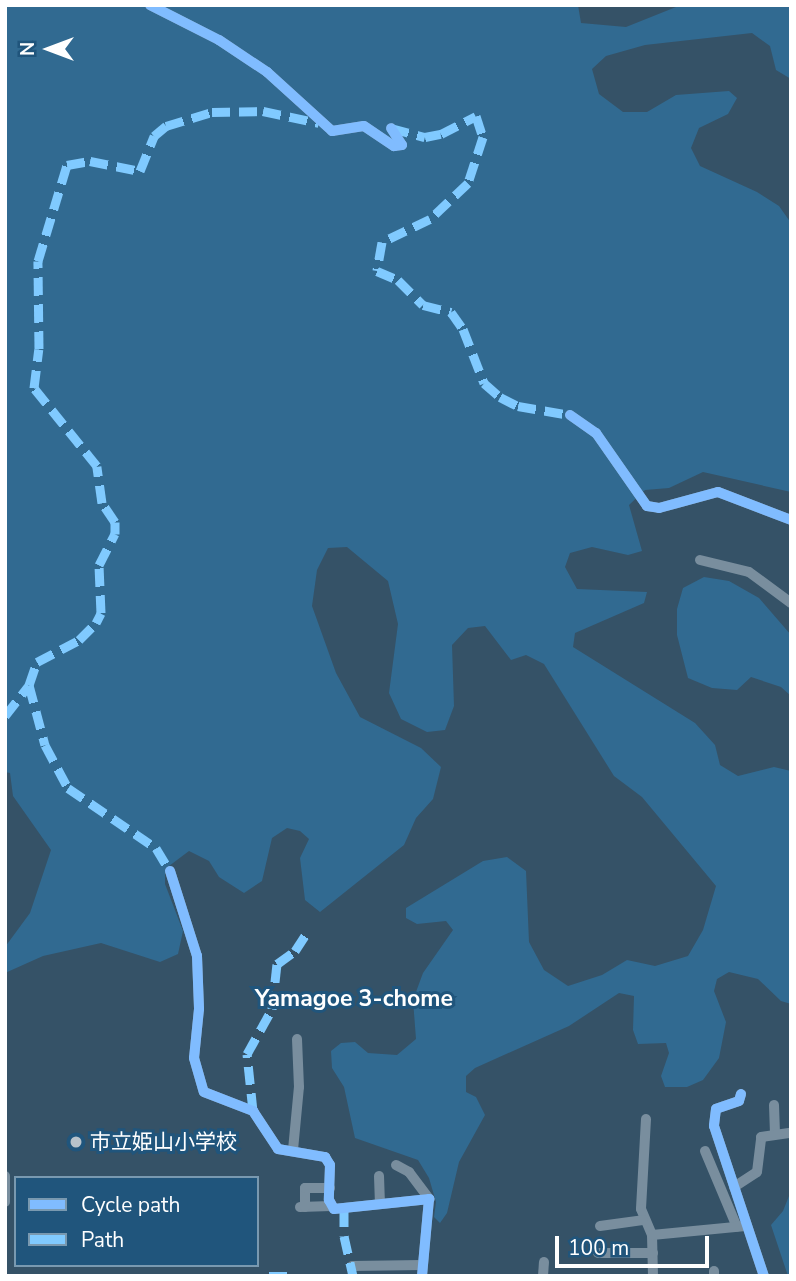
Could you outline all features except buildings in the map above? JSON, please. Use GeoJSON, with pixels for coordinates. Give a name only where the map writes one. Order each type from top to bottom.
{"type":"FeatureCollection","features":[{"type":"Feature","properties":{"kind":"street"},"geometry":{"type":"LineString","coordinates":[[150,5],[219,40],[267,72],[332,131],[364,126],[394,146],[402,145],[391,128]]}},
{"type":"Feature","properties":{"kind":"street"},"geometry":{"type":"LineString","coordinates":[[570,415],[596,433],[647,506],[659,508],[718,492],[791,520]]}},
{"type":"Feature","properties":{"kind":"street"},"geometry":{"type":"LineString","coordinates":[[700,560],[749,572],[791,603]]}},
{"type":"Feature","properties":{"kind":"street"},"geometry":{"type":"LineString","coordinates":[[170,870],[197,956],[199,1010],[194,1058],[199,1084],[210,1098],[253,1111],[273,1145],[325,1157],[330,1165],[331,1206]]}},
{"type":"Feature","properties":{"kind":"street"},"geometry":{"type":"LineString","coordinates":[[293,1150],[299,1087],[297,1039]]}},
{"type":"Feature","properties":{"kind":"street"},"geometry":{"type":"LineString","coordinates":[[741,1094],[739,1101],[720,1106],[714,1117],[716,1139],[734,1187],[742,1226]]}},
{"type":"Feature","properties":{"kind":"street"},"geometry":{"type":"LineString","coordinates":[[774,1105],[775,1133]]}},
{"type":"Feature","properties":{"kind":"street"},"geometry":{"type":"LineString","coordinates":[[646,1119],[643,1220],[652,1235],[653,1276]]}},
{"type":"Feature","properties":{"kind":"street"},"geometry":{"type":"LineString","coordinates":[[734,1187],[757,1172],[761,1137],[775,1133],[791,1133]]}},
{"type":"Feature","properties":{"kind":"street"},"geometry":{"type":"LineString","coordinates":[[705,1151],[764,1276]]}},
{"type":"Feature","properties":{"kind":"street"},"geometry":{"type":"LineString","coordinates":[[352,1266],[422,1270],[429,1199],[409,1172],[396,1165]]}},
{"type":"Feature","properties":{"kind":"street"},"geometry":{"type":"LineString","coordinates":[[5,1176],[5,1202]]}},
{"type":"Feature","properties":{"kind":"street"},"geometry":{"type":"LineString","coordinates":[[379,1176],[380,1203]]}},
{"type":"Feature","properties":{"kind":"street"},"geometry":{"type":"LineString","coordinates":[[330,1188],[305,1188],[303,1207],[331,1206],[340,1210],[429,1199]]}},
{"type":"Feature","properties":{"kind":"street"},"geometry":{"type":"LineString","coordinates":[[600,1226],[643,1220]]}},
{"type":"Feature","properties":{"kind":"street"},"geometry":{"type":"LineString","coordinates":[[652,1235],[742,1226]]}},
{"type":"Feature","properties":{"kind":"street"},"geometry":{"type":"LineString","coordinates":[[598,1253],[653,1253]]}},
{"type":"Feature","properties":{"kind":"street"},"geometry":{"type":"LineString","coordinates":[[543,1276],[544,1262]]}},
{"type":"Feature","properties":{"kind":"shaded area"},"geometry":{"type":"Polygon","coordinates":[[[5,5],[578,5],[581,23],[626,27],[681,5],[791,5],[791,79],[776,70],[770,46],[752,33],[645,45],[606,56],[592,69],[599,94],[623,112],[647,112],[676,95],[729,91],[737,98],[728,114],[699,128],[691,148],[700,166],[757,192],[779,206],[791,223],[791,492],[703,472],[669,488],[645,490],[629,505],[642,551],[628,555],[592,547],[570,553],[565,567],[577,589],[647,592],[644,603],[575,633],[573,647],[695,723],[715,745],[720,765],[738,776],[774,767],[791,771],[791,1004],[781,1001],[758,979],[729,972],[717,979],[714,991],[726,1022],[719,1058],[703,1080],[687,1087],[665,1087],[661,1076],[669,1053],[666,1043],[638,1044],[633,1030],[634,996],[619,993],[569,1026],[475,1068],[466,1076],[466,1092],[476,1097],[485,1115],[459,1162],[447,1213],[440,1223],[434,1217],[436,1202],[429,1178],[418,1160],[355,1138],[344,1087],[332,1068],[331,1051],[341,1043],[355,1042],[368,1053],[397,1055],[416,1039],[413,1000],[423,973],[453,930],[446,921],[417,924],[406,918],[406,908],[483,861],[507,857],[526,871],[529,942],[544,970],[568,986],[602,975],[627,960],[655,966],[688,956],[703,930],[716,886],[642,797],[614,776],[544,664],[526,655],[511,660],[485,626],[468,628],[452,645],[454,706],[445,730],[427,732],[401,719],[389,693],[398,624],[388,581],[347,547],[328,548],[317,570],[312,606],[336,673],[360,717],[421,748],[441,767],[433,799],[416,818],[404,845],[320,912],[305,900],[300,858],[309,839],[300,831],[287,828],[272,838],[262,881],[244,893],[219,877],[209,861],[189,851],[165,869],[165,884],[183,931],[178,954],[160,962],[101,943],[43,956],[5,973],[5,947],[30,913],[51,850],[13,796],[10,773],[5,772],[5,5]]]}},
{"type":"Feature","properties":{"kind":"shaded area"},"geometry":{"type":"Polygon","coordinates":[[[704,577],[729,581],[759,598],[791,635],[791,696],[781,687],[751,677],[737,690],[712,688],[688,678],[677,635],[677,609],[683,588],[704,577]]]}},
{"type":"Feature","properties":{"kind":"shaded area"},"geometry":{"type":"Polygon","coordinates":[[[791,1191],[791,1276],[788,1276],[771,1225],[783,1211],[791,1191]]]}},
{"type":"Feature","properties":{"kind":"marked path"},"geometry":{"type":"LineString","coordinates":[[5,716],[29,685],[37,662],[79,640],[96,623],[101,613],[99,565],[115,534],[115,522],[102,503],[97,466],[34,388],[39,349],[38,261],[67,165],[90,161],[140,171],[154,136],[166,126],[212,112],[263,111],[319,123]]}},
{"type":"Feature","properties":{"kind":"marked path"},"geometry":{"type":"LineString","coordinates":[[391,128],[425,137],[441,134],[476,116],[483,137],[468,183],[430,219],[382,242],[377,271],[398,280],[423,305],[451,312],[463,329],[484,383],[500,397],[518,406],[570,415]]}},
{"type":"Feature","properties":{"kind":"marked path"},"geometry":{"type":"LineString","coordinates":[[29,685],[45,745],[68,788],[156,848],[170,871]]}},
{"type":"Feature","properties":{"kind":"marked path"},"geometry":{"type":"LineString","coordinates":[[253,1111],[247,1054],[272,1009],[277,964],[295,951],[306,934]]}},
{"type":"Feature","properties":{"kind":"marked path"},"geometry":{"type":"LineString","coordinates":[[344,1209],[344,1236],[353,1276]]}},
{"type":"Feature","properties":{"kind":"marked path"},"geometry":{"type":"LineString","coordinates":[[269,1276],[292,1276]]}},
{"type":"Feature","properties":{"kind":"cycle path"},"geometry":{"type":"LineString","coordinates":[[150,5],[219,40],[267,72],[332,131],[364,126],[394,146],[402,145],[391,128]]}},
{"type":"Feature","properties":{"kind":"cycle path"},"geometry":{"type":"LineString","coordinates":[[570,415],[596,433],[647,506],[659,508],[718,492],[791,520]]}},
{"type":"Feature","properties":{"kind":"cycle path"},"geometry":{"type":"LineString","coordinates":[[170,871],[197,956],[199,1009],[194,1058],[204,1092],[253,1111],[278,1149],[325,1157],[330,1165],[329,1200],[334,1209],[429,1199],[422,1276]]}},
{"type":"Feature","properties":{"kind":"cycle path"},"geometry":{"type":"LineString","coordinates":[[741,1094],[739,1101],[716,1109],[714,1126],[764,1276]]}},
{"type":"Feature","properties":{"kind":"place","name":"市立姫山小学校"},"geometry":{"type":"Point","coordinates":[76,1142]}},
{"type":"Feature","properties":{"kind":"district","name":"Yamagoe 3-chome"},"geometry":{"type":"Point","coordinates":[354,999]}}]}
